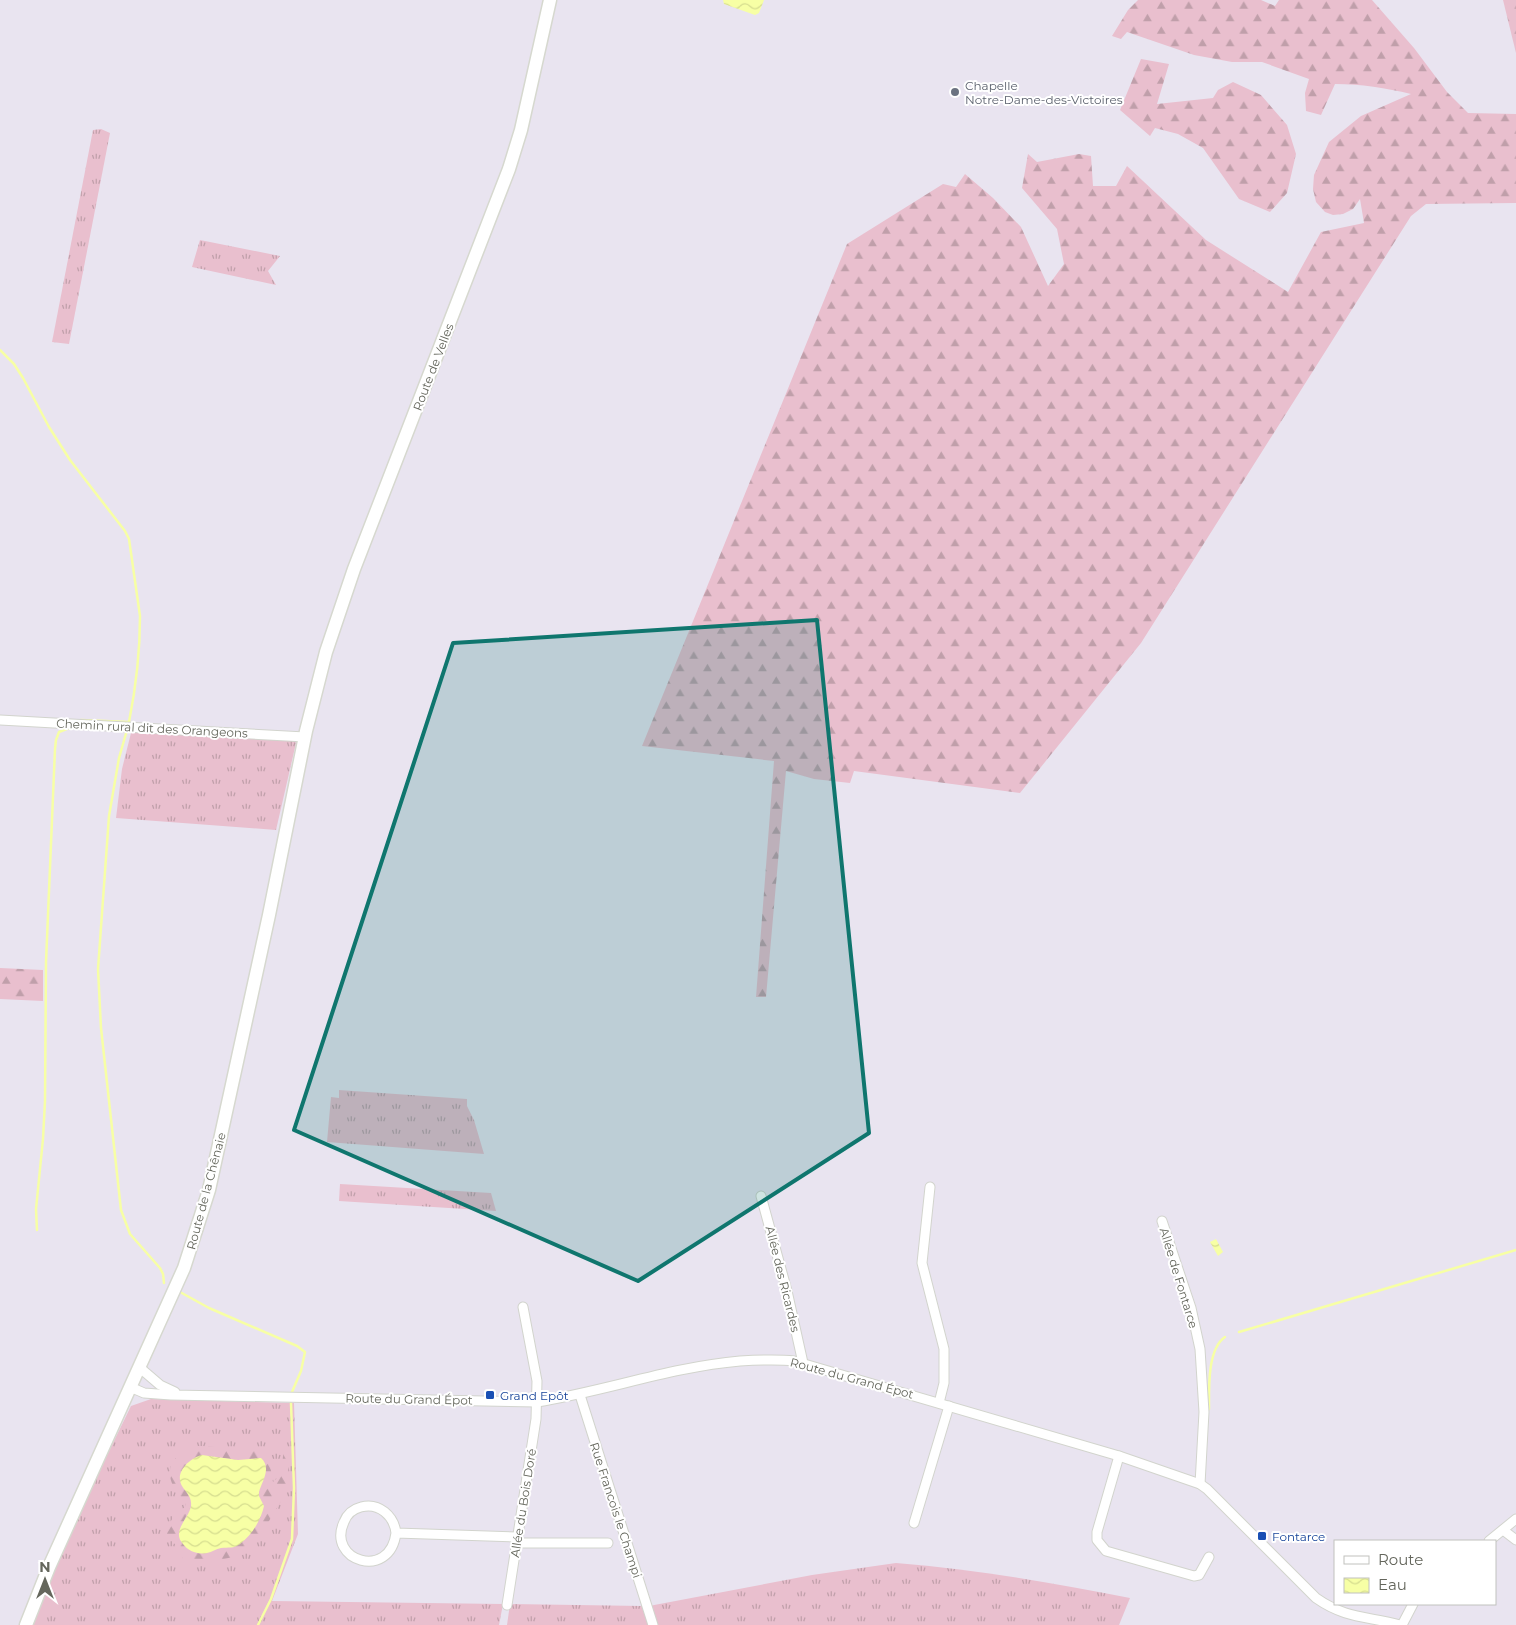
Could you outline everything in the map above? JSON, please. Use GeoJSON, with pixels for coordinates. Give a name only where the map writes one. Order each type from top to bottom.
{"type":"FeatureCollection","features":[{"type":"Feature","properties":{"kind":"main road","name":"Route de Velles"},"geometry":{"type":"LineString","coordinates":[[306,734],[326,652],[342,602],[511,162],[521,130],[550,0]]}},
{"type":"Feature","properties":{"kind":"main road","name":"Route de la Chênaie"},"geometry":{"type":"LineString","coordinates":[[26,1625],[49,1567],[184,1268],[199,1226],[209,1190],[265,934],[306,734]]}},
{"type":"Feature","properties":{"kind":"street","name":"Chemin rural dit des Orangeons"},"geometry":{"type":"LineString","coordinates":[[0,720],[306,734]]}},
{"type":"Feature","properties":{"kind":"street"},"geometry":{"type":"LineString","coordinates":[[930,1187],[922,1263],[944,1349],[944,1384],[939,1403]]}},
{"type":"Feature","properties":{"kind":"street","name":"Allée des Ricardes"},"geometry":{"type":"LineString","coordinates":[[762,1196],[787,1291],[803,1363]]}},
{"type":"Feature","properties":{"kind":"street","name":"Allée de Fontarce"},"geometry":{"type":"LineString","coordinates":[[1162,1221],[1191,1308],[1200,1349],[1204,1412],[1200,1484]]}},
{"type":"Feature","properties":{"kind":"street","name":"Allée du Bois Doré"},"geometry":{"type":"LineString","coordinates":[[507,1604],[536,1419],[537,1402],[537,1381],[523,1307]]}},
{"type":"Feature","properties":{"kind":"street","name":"Route du Grand Épot"},"geometry":{"type":"LineString","coordinates":[[130,1387],[144,1393],[537,1402],[714,1364],[769,1359],[803,1363],[1119,1456],[1200,1484],[1208,1489],[1316,1598],[1358,1621],[1371,1618],[1401,1625]]}},
{"type":"Feature","properties":{"kind":"street","name":"Route du Grand Épot"},"geometry":{"type":"LineString","coordinates":[[139,1367],[160,1385],[170,1391],[183,1394]]}},
{"type":"Feature","properties":{"kind":"street","name":"Rue Francois le Champi"},"geometry":{"type":"LineString","coordinates":[[580,1394],[653,1625]]}},
{"type":"Feature","properties":{"kind":"street"},"geometry":{"type":"LineString","coordinates":[[914,1523],[949,1406]]}},
{"type":"Feature","properties":{"kind":"street"},"geometry":{"type":"LineString","coordinates":[[1119,1456],[1097,1532],[1097,1540],[1106,1551],[1194,1576],[1198,1574],[1209,1557]]}},
{"type":"Feature","properties":{"kind":"street"},"geometry":{"type":"LineString","coordinates":[[364,1506],[376,1507],[384,1510],[392,1520],[396,1533],[395,1541],[388,1553],[382,1558],[372,1561],[360,1560],[346,1551],[341,1538],[341,1527],[346,1517],[356,1508],[364,1506]]}},
{"type":"Feature","properties":{"kind":"street"},"geometry":{"type":"LineString","coordinates":[[1490,1540],[1516,1519]]}},
{"type":"Feature","properties":{"kind":"street"},"geometry":{"type":"LineString","coordinates":[[1503,1530],[1516,1540]]}},
{"type":"Feature","properties":{"kind":"street"},"geometry":{"type":"LineString","coordinates":[[396,1533],[608,1543]]}},
{"type":"Feature","properties":{"kind":"street"},"geometry":{"type":"LineString","coordinates":[[1401,1625],[1412,1605]]}},
{"type":"Feature","properties":{"kind":"highlighted area"},"geometry":{"type":"Polygon","coordinates":[[[817,620],[869,1133],[638,1281],[294,1130],[453,643],[817,620]]]}},
{"type":"Feature","properties":{"kind":"green space"},"geometry":{"type":"Polygon","coordinates":[[[1138,0],[1261,0],[1275,6],[1279,0],[1372,0],[1414,48],[1447,92],[1468,113],[1516,114],[1516,203],[1426,204],[1411,216],[1141,643],[1020,793],[854,771],[850,783],[814,779],[786,771],[766,997],[756,997],[774,761],[642,746],[847,244],[943,184],[956,187],[965,174],[993,198],[1021,227],[1048,286],[1064,264],[1057,229],[1022,188],[1028,154],[1037,162],[1079,154],[1091,156],[1093,186],[1116,186],[1127,166],[1206,240],[1288,292],[1321,232],[1364,223],[1360,199],[1353,209],[1343,214],[1333,215],[1325,212],[1316,202],[1313,189],[1314,175],[1329,142],[1361,116],[1411,94],[1373,87],[1335,84],[1321,115],[1306,111],[1305,93],[1309,79],[1262,62],[1232,62],[1194,55],[1127,32],[1121,39],[1112,36],[1128,10],[1138,0]]]}},
{"type":"Feature","properties":{"kind":"green space"},"geometry":{"type":"Polygon","coordinates":[[[1503,0],[1516,0],[1516,53],[1503,0]]]}},
{"type":"Feature","properties":{"kind":"green space"},"geometry":{"type":"Polygon","coordinates":[[[1141,59],[1169,64],[1157,104],[1213,98],[1218,90],[1233,82],[1261,95],[1287,125],[1296,154],[1287,193],[1270,212],[1239,199],[1203,148],[1178,134],[1155,128],[1150,136],[1120,110],[1141,59]]]}},
{"type":"Feature","properties":{"kind":"green space"},"geometry":{"type":"Polygon","coordinates":[[[101,129],[110,133],[69,344],[52,342],[93,130],[101,129]]]}},
{"type":"Feature","properties":{"kind":"green space"},"geometry":{"type":"Polygon","coordinates":[[[200,240],[280,256],[268,271],[276,285],[192,267],[200,240]]]}},
{"type":"Feature","properties":{"kind":"green space"},"geometry":{"type":"Polygon","coordinates":[[[132,729],[294,740],[296,743],[276,830],[116,818],[122,769],[132,729]]]}},
{"type":"Feature","properties":{"kind":"green space"},"geometry":{"type":"Polygon","coordinates":[[[0,968],[43,970],[43,1001],[0,999],[0,968]]]}},
{"type":"Feature","properties":{"kind":"green space"},"geometry":{"type":"Polygon","coordinates":[[[339,1090],[467,1099],[467,1106],[474,1120],[484,1154],[327,1142],[331,1097],[339,1098],[339,1090]]]}},
{"type":"Feature","properties":{"kind":"green space"},"geometry":{"type":"Polygon","coordinates":[[[340,1184],[491,1193],[496,1211],[339,1201],[340,1184]]]}},
{"type":"Feature","properties":{"kind":"green space"},"geometry":{"type":"Polygon","coordinates":[[[151,1399],[294,1403],[298,1534],[272,1601],[503,1604],[499,1625],[32,1625],[66,1542],[131,1406],[151,1399]]]}},
{"type":"Feature","properties":{"kind":"green space"},"geometry":{"type":"Polygon","coordinates":[[[199,1446],[266,1450],[273,1482],[282,1470],[285,1446],[289,1482],[287,1491],[269,1521],[247,1550],[233,1557],[210,1562],[183,1559],[177,1547],[166,1533],[171,1521],[185,1507],[186,1502],[173,1485],[170,1468],[173,1461],[179,1455],[199,1446]],[[202,1455],[188,1492],[191,1506],[179,1531],[188,1549],[196,1553],[206,1554],[220,1548],[240,1544],[259,1521],[263,1501],[259,1496],[264,1477],[261,1458],[238,1460],[202,1455]]]}},
{"type":"Feature","properties":{"kind":"green space"},"geometry":{"type":"Polygon","coordinates":[[[896,1563],[984,1573],[1130,1598],[1119,1625],[655,1625],[649,1606],[812,1575],[896,1563]]]}},
{"type":"Feature","properties":{"kind":"green space"},"geometry":{"type":"Polygon","coordinates":[[[510,1604],[643,1606],[649,1625],[507,1625],[510,1604]]]}},
{"type":"Feature","properties":{"kind":"water"},"geometry":{"type":"Polygon","coordinates":[[[723,0],[764,0],[759,13],[755,15],[724,4],[723,0]]]}},
{"type":"Feature","properties":{"kind":"water"},"geometry":{"type":"Polygon","coordinates":[[[1216,1239],[1223,1252],[1218,1256],[1210,1242],[1216,1239]]]}},
{"type":"Feature","properties":{"kind":"water"},"geometry":{"type":"Polygon","coordinates":[[[202,1455],[238,1460],[261,1458],[266,1466],[259,1492],[264,1506],[263,1511],[252,1532],[235,1547],[221,1548],[209,1553],[197,1553],[188,1549],[180,1539],[179,1534],[191,1506],[191,1500],[182,1486],[180,1476],[188,1462],[202,1455]]]}},
{"type":"Feature","properties":{"kind":"waterway"},"geometry":{"type":"LineString","coordinates":[[0,350],[14,364],[23,378],[49,427],[70,460],[125,531],[129,539],[140,616],[137,669],[129,722],[81,720]]}},
{"type":"Feature","properties":{"kind":"waterway"},"geometry":{"type":"LineString","coordinates":[[37,1230],[36,1209],[45,1101],[46,962],[55,749],[59,732],[69,728]]}},
{"type":"Feature","properties":{"kind":"waterway"},"geometry":{"type":"LineString","coordinates":[[127,730],[119,758],[109,816],[98,969],[101,1028],[121,1210],[130,1234],[160,1268],[164,1283]]}},
{"type":"Feature","properties":{"kind":"waterway"},"geometry":{"type":"LineString","coordinates":[[1239,1332],[1516,1250]]}},
{"type":"Feature","properties":{"kind":"waterway"},"geometry":{"type":"LineString","coordinates":[[180,1292],[209,1308],[297,1346],[305,1352],[301,1371],[292,1392]]}},
{"type":"Feature","properties":{"kind":"waterway"},"geometry":{"type":"LineString","coordinates":[[1209,1409],[1209,1381],[1212,1360],[1219,1343],[1225,1337]]}},
{"type":"Feature","properties":{"kind":"waterway"},"geometry":{"type":"LineString","coordinates":[[258,1625],[271,1599],[292,1539],[294,1488],[291,1403]]}},
{"type":"Feature","properties":{"kind":"place","name":"Chapelle Notre-Dame-des-Victoires"},"geometry":{"type":"Point","coordinates":[955,92]}},
{"type":"Feature","properties":{"kind":"place","name":"Grand Epôt"},"geometry":{"type":"Point","coordinates":[490,1395]}},
{"type":"Feature","properties":{"kind":"place","name":"Fontarce"},"geometry":{"type":"Point","coordinates":[1262,1536]}}]}
